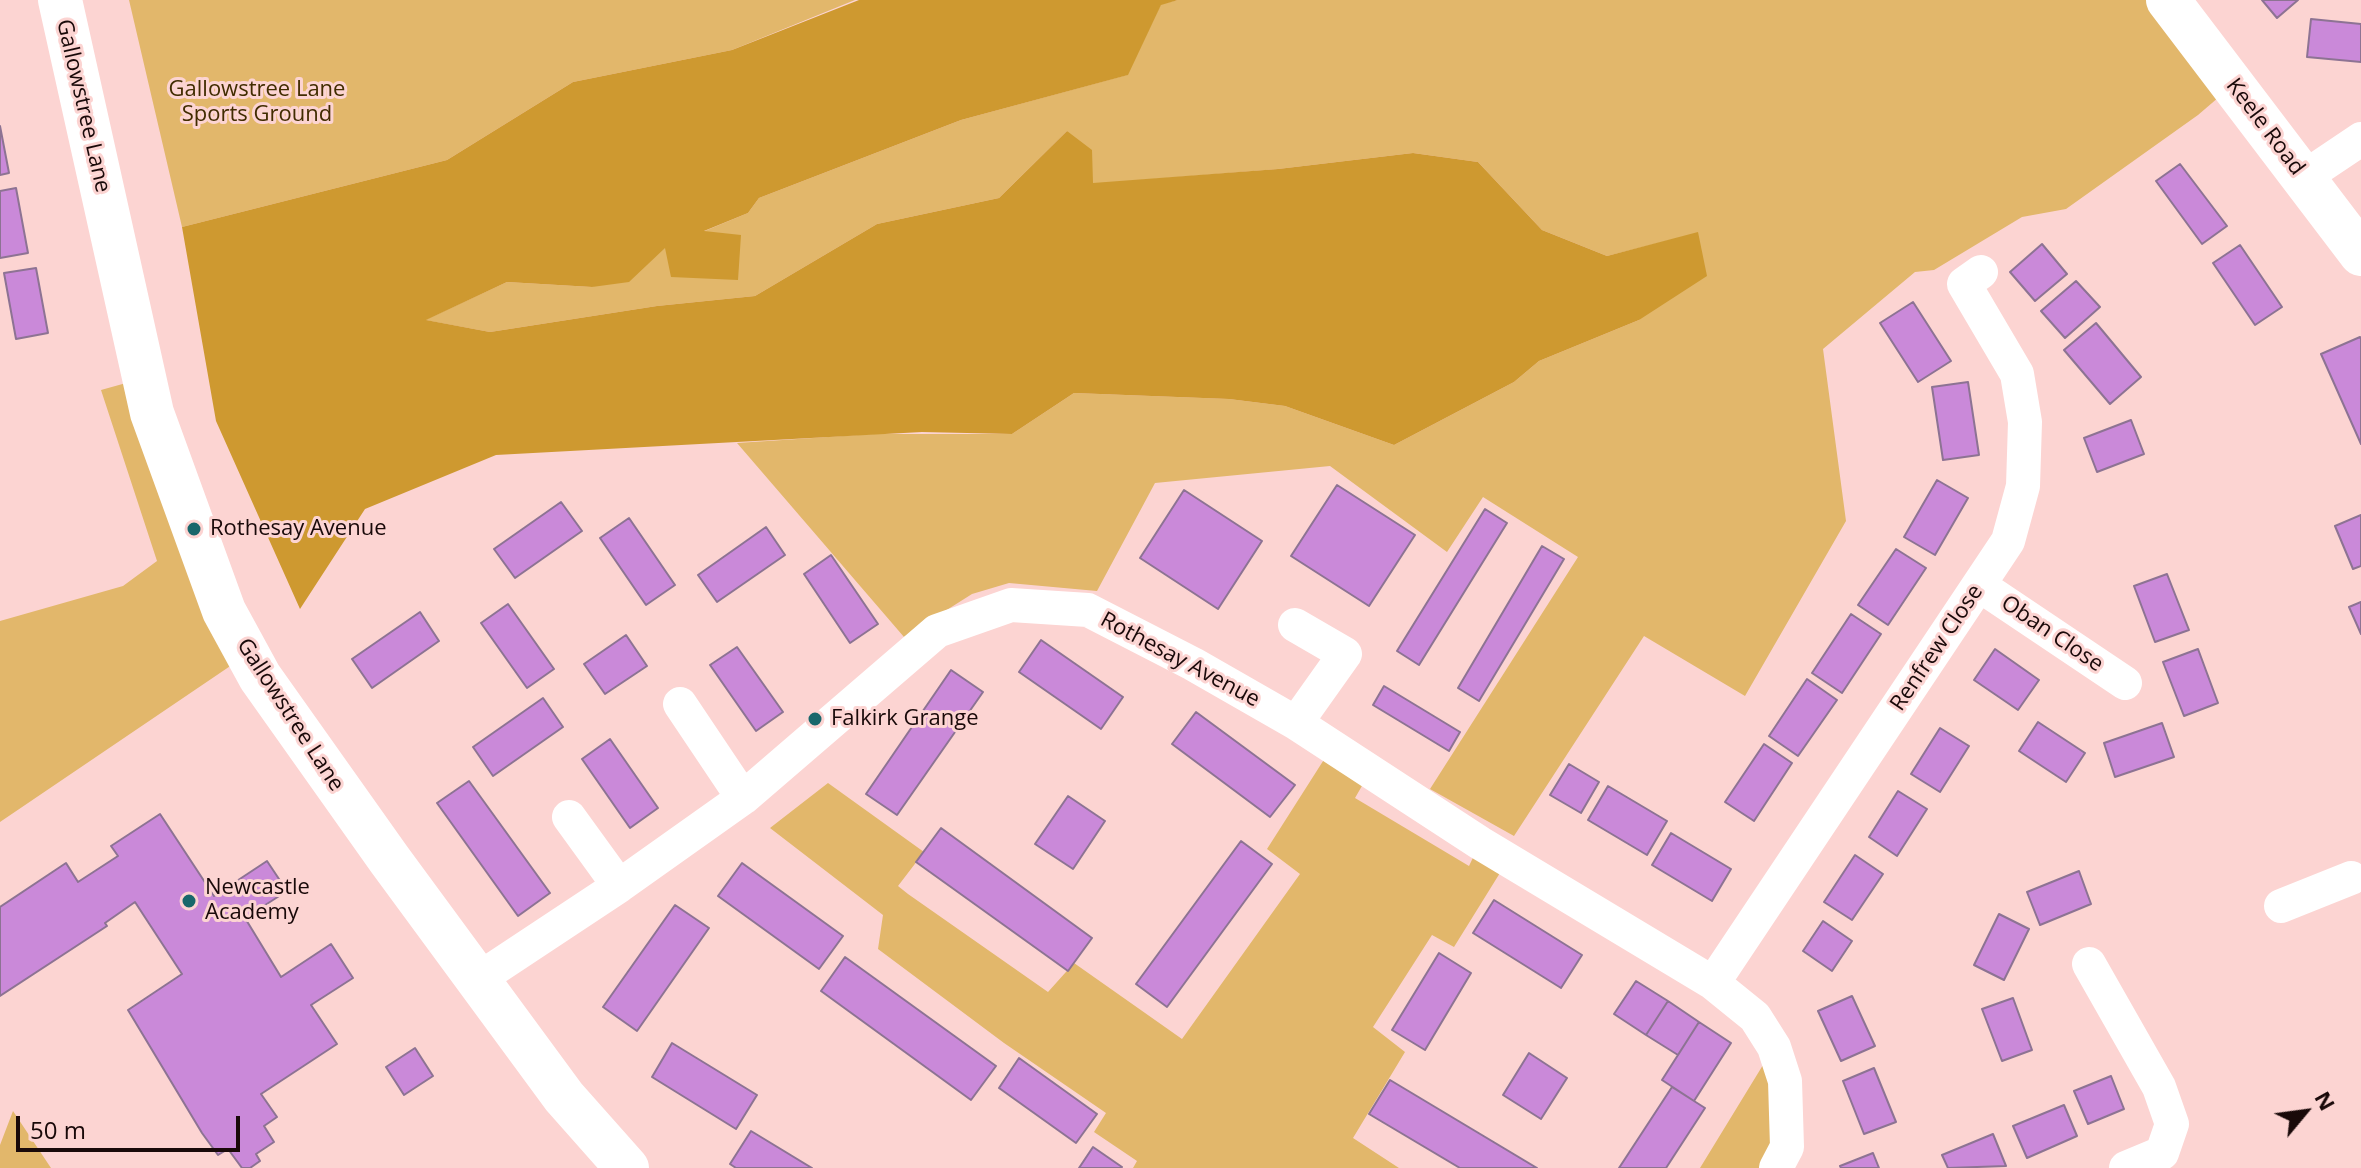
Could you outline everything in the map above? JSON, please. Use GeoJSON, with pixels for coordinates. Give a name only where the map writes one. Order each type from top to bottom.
{"type":"FeatureCollection","features":[{"type":"Feature","properties":{"kind":"street","name":"Gallowstree Lane"},"geometry":{"type":"LineString","coordinates":[[60,0],[152,413],[224,611],[260,677],[477,980],[564,1097],[627,1168]]}},
{"type":"Feature","properties":{"kind":"street","name":"Keele Road"},"geometry":{"type":"LineString","coordinates":[[2168,0],[2361,254]]}},
{"type":"Feature","properties":{"kind":"street"},"geometry":{"type":"LineString","coordinates":[[2303,178],[2361,139]]}},
{"type":"Feature","properties":{"kind":"street","name":"Renfrew Close"},"geometry":{"type":"LineString","coordinates":[[1713,983],[2008,541],[2023,486],[2025,422],[2017,374],[1972,278]]}},
{"type":"Feature","properties":{"kind":"street","name":"Oban Close"},"geometry":{"type":"LineString","coordinates":[[1979,585],[2125,683]]}},
{"type":"Feature","properties":{"kind":"street","name":"Rothesay Avenue"},"geometry":{"type":"LineString","coordinates":[[477,980],[619,886],[743,798],[937,631],[1011,605],[1088,610],[1193,664],[1296,723],[1508,860],[1713,983],[1755,1017],[1774,1047],[1785,1081],[1787,1147],[1776,1168]]}},
{"type":"Feature","properties":{"kind":"street"},"geometry":{"type":"LineString","coordinates":[[1295,625],[1345,654],[1296,723]]}},
{"type":"Feature","properties":{"kind":"street"},"geometry":{"type":"LineString","coordinates":[[680,704],[743,798]]}},
{"type":"Feature","properties":{"kind":"street"},"geometry":{"type":"LineString","coordinates":[[569,817],[619,886]]}},
{"type":"Feature","properties":{"kind":"street"},"geometry":{"type":"LineString","coordinates":[[2281,906],[2352,880]]}},
{"type":"Feature","properties":{"kind":"street"},"geometry":{"type":"LineString","coordinates":[[2089,964],[2159,1087],[2172,1124],[2162,1153],[2126,1168]]}},
{"type":"Feature","properties":{"kind":"green space","name":"Gallowstree Lane Sports Ground"},"geometry":{"type":"Polygon","coordinates":[[[129,0],[855,0],[732,50],[573,82],[447,160],[182,227],[129,0]]]}},
{"type":"Feature","properties":{"kind":"green space"},"geometry":{"type":"Polygon","coordinates":[[[1178,0],[2168,0],[2233,85],[2198,115],[2066,209],[2022,217],[1934,270],[1915,272],[1823,349],[1846,521],[1745,696],[1644,636],[1514,836],[1430,789],[1578,557],[1483,497],[1447,552],[1330,466],[1155,483],[1097,591],[1009,583],[972,594],[904,637],[737,443],[874,434],[1012,434],[1074,393],[1229,399],[1285,406],[1394,445],[1514,382],[1539,361],[1639,320],[1698,233],[1607,256],[1542,230],[1478,162],[1413,153],[1278,169],[1092,184],[1067,131],[999,198],[877,224],[755,296],[657,306],[490,332],[425,320],[507,282],[592,287],[666,247],[748,213],[759,198],[961,120],[1127,75],[1161,4],[1178,0]]]}},
{"type":"Feature","properties":{"kind":"green space"},"geometry":{"type":"Polygon","coordinates":[[[144,378],[248,654],[0,822],[0,621],[123,586],[157,561],[101,390],[144,378]]]}},
{"type":"Feature","properties":{"kind":"green space"},"geometry":{"type":"Polygon","coordinates":[[[1332,747],[1370,772],[1355,798],[1469,866],[1480,843],[1508,860],[1454,947],[1432,935],[1373,1027],[1405,1052],[1353,1138],[1399,1168],[1133,1168],[1137,1161],[1094,1132],[1106,1113],[1004,1043],[878,949],[883,915],[770,828],[828,783],[924,852],[898,886],[908,894],[1048,992],[1074,963],[1182,1039],[1300,874],[1267,849],[1332,747]]]}},
{"type":"Feature","properties":{"kind":"green space"},"geometry":{"type":"Polygon","coordinates":[[[1774,1047],[1776,1168],[1700,1168],[1774,1047]]]}},
{"type":"Feature","properties":{"kind":"green space"},"geometry":{"type":"Polygon","coordinates":[[[13,1111],[51,1168],[0,1168],[0,1145],[13,1111]]]}},
{"type":"Feature","properties":{"kind":"shaded area"},"geometry":{"type":"Polygon","coordinates":[[[859,0],[1178,0],[1161,5],[1128,75],[961,120],[759,198],[748,213],[704,231],[741,235],[738,280],[671,277],[665,248],[629,282],[592,287],[507,282],[426,320],[490,332],[657,306],[755,296],[877,224],[999,198],[1067,131],[1092,150],[1093,183],[1278,169],[1413,153],[1478,162],[1542,230],[1607,256],[1698,232],[1707,276],[1639,320],[1539,361],[1514,382],[1394,445],[1285,406],[1229,399],[1074,393],[1012,434],[922,432],[496,455],[365,509],[300,609],[216,421],[182,227],[447,160],[573,82],[732,50],[859,0]]]}},
{"type":"Feature","properties":{"kind":"building"},"geometry":{"type":"Polygon","coordinates":[[[2262,0],[2298,0],[2277,18],[2262,0]]]}},
{"type":"Feature","properties":{"kind":"building"},"geometry":{"type":"Polygon","coordinates":[[[2311,19],[2361,24],[2361,62],[2307,57],[2311,19]]]}},
{"type":"Feature","properties":{"kind":"building"},"geometry":{"type":"Polygon","coordinates":[[[0,126],[9,173],[0,175],[0,126]]]}},
{"type":"Feature","properties":{"kind":"building"},"geometry":{"type":"Polygon","coordinates":[[[2180,164],[2227,226],[2202,244],[2156,181],[2180,164]]]}},
{"type":"Feature","properties":{"kind":"building"},"geometry":{"type":"Polygon","coordinates":[[[16,188],[28,253],[0,258],[0,191],[16,188]]]}},
{"type":"Feature","properties":{"kind":"building"},"geometry":{"type":"Polygon","coordinates":[[[2042,244],[2067,274],[2035,301],[2010,272],[2042,244]]]}},
{"type":"Feature","properties":{"kind":"building"},"geometry":{"type":"Polygon","coordinates":[[[2240,245],[2282,307],[2255,325],[2213,263],[2240,245]]]}},
{"type":"Feature","properties":{"kind":"building"},"geometry":{"type":"Polygon","coordinates":[[[36,268],[48,333],[16,339],[4,273],[36,268]]]}},
{"type":"Feature","properties":{"kind":"building"},"geometry":{"type":"Polygon","coordinates":[[[2076,281],[2100,307],[2065,338],[2041,311],[2076,281]]]}},
{"type":"Feature","properties":{"kind":"building"},"geometry":{"type":"Polygon","coordinates":[[[1913,302],[1951,361],[1918,382],[1880,323],[1913,302]]]}},
{"type":"Feature","properties":{"kind":"building"},"geometry":{"type":"Polygon","coordinates":[[[2096,323],[2141,377],[2110,404],[2064,350],[2096,323]]]}},
{"type":"Feature","properties":{"kind":"building"},"geometry":{"type":"Polygon","coordinates":[[[2361,338],[2361,444],[2321,354],[2361,338]]]}},
{"type":"Feature","properties":{"kind":"building"},"geometry":{"type":"Polygon","coordinates":[[[1968,382],[1979,455],[1943,460],[1932,387],[1968,382]]]}},
{"type":"Feature","properties":{"kind":"building"},"geometry":{"type":"Polygon","coordinates":[[[2131,420],[2144,454],[2097,472],[2084,438],[2131,420]]]}},
{"type":"Feature","properties":{"kind":"building"},"geometry":{"type":"Polygon","coordinates":[[[1937,480],[1968,498],[1935,555],[1904,537],[1937,480]]]}},
{"type":"Feature","properties":{"kind":"building"},"geometry":{"type":"Polygon","coordinates":[[[1337,485],[1415,535],[1369,606],[1291,556],[1337,485]]]}},
{"type":"Feature","properties":{"kind":"building"},"geometry":{"type":"Polygon","coordinates":[[[1184,490],[1262,541],[1218,609],[1140,558],[1184,490]]]}},
{"type":"Feature","properties":{"kind":"building"},"geometry":{"type":"Polygon","coordinates":[[[561,502],[582,531],[515,578],[494,549],[561,502]]]}},
{"type":"Feature","properties":{"kind":"building"},"geometry":{"type":"Polygon","coordinates":[[[1485,509],[1507,523],[1419,665],[1397,651],[1485,509]]]}},
{"type":"Feature","properties":{"kind":"building"},"geometry":{"type":"Polygon","coordinates":[[[2361,515],[2361,566],[2353,569],[2335,526],[2361,515]]]}},
{"type":"Feature","properties":{"kind":"building"},"geometry":{"type":"Polygon","coordinates":[[[629,518],[675,585],[646,605],[600,538],[629,518]]]}},
{"type":"Feature","properties":{"kind":"building"},"geometry":{"type":"Polygon","coordinates":[[[766,527],[785,555],[717,602],[698,575],[766,527]]]}},
{"type":"Feature","properties":{"kind":"building"},"geometry":{"type":"Polygon","coordinates":[[[1542,546],[1564,559],[1479,701],[1458,688],[1542,546]]]}},
{"type":"Feature","properties":{"kind":"building"},"geometry":{"type":"Polygon","coordinates":[[[1896,549],[1926,568],[1888,625],[1858,605],[1896,549]]]}},
{"type":"Feature","properties":{"kind":"building"},"geometry":{"type":"Polygon","coordinates":[[[831,555],[878,624],[850,643],[804,574],[831,555]]]}},
{"type":"Feature","properties":{"kind":"building"},"geometry":{"type":"Polygon","coordinates":[[[2167,574],[2189,630],[2155,642],[2134,586],[2167,574]]]}},
{"type":"Feature","properties":{"kind":"building"},"geometry":{"type":"Polygon","coordinates":[[[2361,602],[2361,634],[2349,607],[2361,602]]]}},
{"type":"Feature","properties":{"kind":"building"},"geometry":{"type":"Polygon","coordinates":[[[508,604],[554,669],[527,688],[481,623],[508,604]]]}},
{"type":"Feature","properties":{"kind":"building"},"geometry":{"type":"Polygon","coordinates":[[[420,612],[439,641],[372,688],[352,659],[420,612]]]}},
{"type":"Feature","properties":{"kind":"building"},"geometry":{"type":"Polygon","coordinates":[[[1851,614],[1881,634],[1842,693],[1812,673],[1851,614]]]}},
{"type":"Feature","properties":{"kind":"building"},"geometry":{"type":"Polygon","coordinates":[[[626,635],[647,666],[605,694],[584,664],[626,635]]]}},
{"type":"Feature","properties":{"kind":"building"},"geometry":{"type":"Polygon","coordinates":[[[1041,640],[1123,697],[1101,729],[1019,672],[1041,640]]]}},
{"type":"Feature","properties":{"kind":"building"},"geometry":{"type":"Polygon","coordinates":[[[737,647],[783,712],[756,731],[710,665],[737,647]]]}},
{"type":"Feature","properties":{"kind":"building"},"geometry":{"type":"Polygon","coordinates":[[[1995,649],[2039,680],[2018,710],[1974,680],[1995,649]]]}},
{"type":"Feature","properties":{"kind":"building"},"geometry":{"type":"Polygon","coordinates":[[[2198,649],[2218,703],[2184,716],[2163,662],[2198,649]]]}},
{"type":"Feature","properties":{"kind":"building"},"geometry":{"type":"Polygon","coordinates":[[[951,670],[983,692],[897,815],[866,794],[951,670]]]}},
{"type":"Feature","properties":{"kind":"building"},"geometry":{"type":"Polygon","coordinates":[[[1807,679],[1837,700],[1798,756],[1769,736],[1807,679]]]}},
{"type":"Feature","properties":{"kind":"building"},"geometry":{"type":"Polygon","coordinates":[[[1384,686],[1460,732],[1449,751],[1373,705],[1384,686]]]}},
{"type":"Feature","properties":{"kind":"building"},"geometry":{"type":"Polygon","coordinates":[[[543,698],[563,727],[493,776],[473,747],[543,698]]]}},
{"type":"Feature","properties":{"kind":"building"},"geometry":{"type":"Polygon","coordinates":[[[1196,712],[1295,785],[1270,817],[1172,744],[1196,712]]]}},
{"type":"Feature","properties":{"kind":"building"},"geometry":{"type":"Polygon","coordinates":[[[2038,722],[2085,753],[2066,782],[2019,751],[2038,722]]]}},
{"type":"Feature","properties":{"kind":"building"},"geometry":{"type":"Polygon","coordinates":[[[2162,723],[2174,757],[2115,777],[2104,743],[2162,723]]]}},
{"type":"Feature","properties":{"kind":"building"},"geometry":{"type":"Polygon","coordinates":[[[1940,728],[1969,746],[1940,792],[1911,774],[1940,728]]]}},
{"type":"Feature","properties":{"kind":"building"},"geometry":{"type":"Polygon","coordinates":[[[610,739],[658,808],[630,828],[582,759],[610,739]]]}},
{"type":"Feature","properties":{"kind":"building"},"geometry":{"type":"Polygon","coordinates":[[[1764,744],[1792,763],[1754,821],[1725,802],[1764,744]]]}},
{"type":"Feature","properties":{"kind":"building"},"geometry":{"type":"Polygon","coordinates":[[[1569,764],[1599,782],[1581,813],[1550,795],[1569,764]]]}},
{"type":"Feature","properties":{"kind":"building"},"geometry":{"type":"Polygon","coordinates":[[[469,781],[550,893],[518,916],[437,803],[469,781]]]}},
{"type":"Feature","properties":{"kind":"building"},"geometry":{"type":"Polygon","coordinates":[[[1608,786],[1667,821],[1647,855],[1588,820],[1608,786]]]}},
{"type":"Feature","properties":{"kind":"building"},"geometry":{"type":"Polygon","coordinates":[[[1898,791],[1927,809],[1897,856],[1869,837],[1898,791]]]}},
{"type":"Feature","properties":{"kind":"building"},"geometry":{"type":"Polygon","coordinates":[[[1068,796],[1105,821],[1073,869],[1035,844],[1068,796]]]}},
{"type":"Feature","properties":{"kind":"building"},"geometry":{"type":"Polygon","coordinates":[[[160,814],[214,896],[267,861],[287,891],[245,918],[281,977],[331,944],[353,978],[311,1005],[337,1044],[261,1094],[277,1117],[264,1126],[274,1142],[256,1154],[260,1161],[250,1168],[242,1168],[228,1149],[218,1155],[128,1010],[182,974],[135,902],[105,923],[107,926],[0,996],[0,907],[66,863],[78,882],[118,856],[111,846],[160,814]]]}},
{"type":"Feature","properties":{"kind":"building"},"geometry":{"type":"Polygon","coordinates":[[[941,828],[1092,938],[1068,971],[916,862],[941,828]]]}},
{"type":"Feature","properties":{"kind":"building"},"geometry":{"type":"Polygon","coordinates":[[[1671,833],[1731,869],[1712,901],[1652,865],[1671,833]]]}},
{"type":"Feature","properties":{"kind":"building"},"geometry":{"type":"Polygon","coordinates":[[[1241,841],[1272,864],[1167,1007],[1136,984],[1241,841]]]}},
{"type":"Feature","properties":{"kind":"building"},"geometry":{"type":"Polygon","coordinates":[[[1855,855],[1883,874],[1852,920],[1824,902],[1855,855]]]}},
{"type":"Feature","properties":{"kind":"building"},"geometry":{"type":"Polygon","coordinates":[[[742,863],[843,936],[819,969],[718,896],[742,863]]]}},
{"type":"Feature","properties":{"kind":"building"},"geometry":{"type":"Polygon","coordinates":[[[2079,871],[2091,904],[2040,925],[2027,892],[2079,871]]]}},
{"type":"Feature","properties":{"kind":"building"},"geometry":{"type":"Polygon","coordinates":[[[1494,900],[1582,955],[1561,988],[1473,933],[1494,900]]]}},
{"type":"Feature","properties":{"kind":"building"},"geometry":{"type":"Polygon","coordinates":[[[675,905],[709,928],[637,1031],[603,1007],[675,905]]]}},
{"type":"Feature","properties":{"kind":"building"},"geometry":{"type":"Polygon","coordinates":[[[1999,914],[2029,929],[2004,980],[1974,965],[1999,914]]]}},
{"type":"Feature","properties":{"kind":"building"},"geometry":{"type":"Polygon","coordinates":[[[1823,921],[1852,941],[1832,971],[1803,951],[1823,921]]]}},
{"type":"Feature","properties":{"kind":"building"},"geometry":{"type":"Polygon","coordinates":[[[1439,953],[1471,973],[1425,1050],[1392,1030],[1439,953]]]}},
{"type":"Feature","properties":{"kind":"building"},"geometry":{"type":"Polygon","coordinates":[[[845,957],[996,1066],[971,1100],[821,991],[845,957]]]}},
{"type":"Feature","properties":{"kind":"building"},"geometry":{"type":"Polygon","coordinates":[[[1636,981],[1668,1001],[1646,1035],[1614,1014],[1636,981]]]}},
{"type":"Feature","properties":{"kind":"building"},"geometry":{"type":"Polygon","coordinates":[[[1852,996],[1875,1046],[1841,1061],[1818,1011],[1852,996]]]}},
{"type":"Feature","properties":{"kind":"building"},"geometry":{"type":"Polygon","coordinates":[[[2013,998],[2032,1050],[2002,1061],[1982,1009],[2013,998]]]}},
{"type":"Feature","properties":{"kind":"building"},"geometry":{"type":"Polygon","coordinates":[[[1668,1001],[1699,1022],[1678,1055],[1646,1035],[1668,1001]]]}},
{"type":"Feature","properties":{"kind":"building"},"geometry":{"type":"Polygon","coordinates":[[[1699,1022],[1731,1043],[1694,1101],[1662,1080],[1699,1022]]]}},
{"type":"Feature","properties":{"kind":"building"},"geometry":{"type":"Polygon","coordinates":[[[672,1043],[757,1095],[736,1129],[652,1077],[672,1043]]]}},
{"type":"Feature","properties":{"kind":"building"},"geometry":{"type":"Polygon","coordinates":[[[415,1048],[433,1076],[404,1095],[386,1067],[415,1048]]]}},
{"type":"Feature","properties":{"kind":"building"},"geometry":{"type":"Polygon","coordinates":[[[1529,1053],[1567,1078],[1541,1119],[1503,1095],[1529,1053]]]}},
{"type":"Feature","properties":{"kind":"building"},"geometry":{"type":"Polygon","coordinates":[[[1019,1058],[1097,1114],[1076,1143],[999,1088],[1019,1058]]]}},
{"type":"Feature","properties":{"kind":"building"},"geometry":{"type":"Polygon","coordinates":[[[1874,1068],[1896,1122],[1864,1134],[1843,1081],[1874,1068]]]}},
{"type":"Feature","properties":{"kind":"building"},"geometry":{"type":"Polygon","coordinates":[[[2111,1076],[2124,1109],[2088,1124],[2074,1091],[2111,1076]]]}},
{"type":"Feature","properties":{"kind":"building"},"geometry":{"type":"Polygon","coordinates":[[[1390,1080],[1537,1168],[1460,1168],[1369,1114],[1390,1080]]]}},
{"type":"Feature","properties":{"kind":"building"},"geometry":{"type":"Polygon","coordinates":[[[1672,1087],[1705,1108],[1666,1168],[1619,1168],[1672,1087]]]}},
{"type":"Feature","properties":{"kind":"building"},"geometry":{"type":"Polygon","coordinates":[[[2064,1105],[2077,1136],[2027,1158],[2013,1126],[2064,1105]]]}},
{"type":"Feature","properties":{"kind":"building"},"geometry":{"type":"Polygon","coordinates":[[[751,1131],[812,1168],[736,1168],[730,1164],[751,1131]]]}},
{"type":"Feature","properties":{"kind":"building"},"geometry":{"type":"Polygon","coordinates":[[[1993,1134],[2006,1166],[1948,1168],[1942,1155],[1993,1134]]]}},
{"type":"Feature","properties":{"kind":"building"},"geometry":{"type":"Polygon","coordinates":[[[1093,1147],[1122,1167],[1079,1168],[1093,1147]]]}},
{"type":"Feature","properties":{"kind":"building"},"geometry":{"type":"Polygon","coordinates":[[[1873,1153],[1879,1168],[1840,1166],[1873,1153]]]}},
{"type":"Feature","properties":{"kind":"place","name":"Rothesay Avenue"},"geometry":{"type":"Point","coordinates":[194,529]}},
{"type":"Feature","properties":{"kind":"place","name":"Falkirk Grange"},"geometry":{"type":"Point","coordinates":[815,719]}},
{"type":"Feature","properties":{"kind":"place","name":"Newcastle Academy"},"geometry":{"type":"Point","coordinates":[189,901]}}]}
